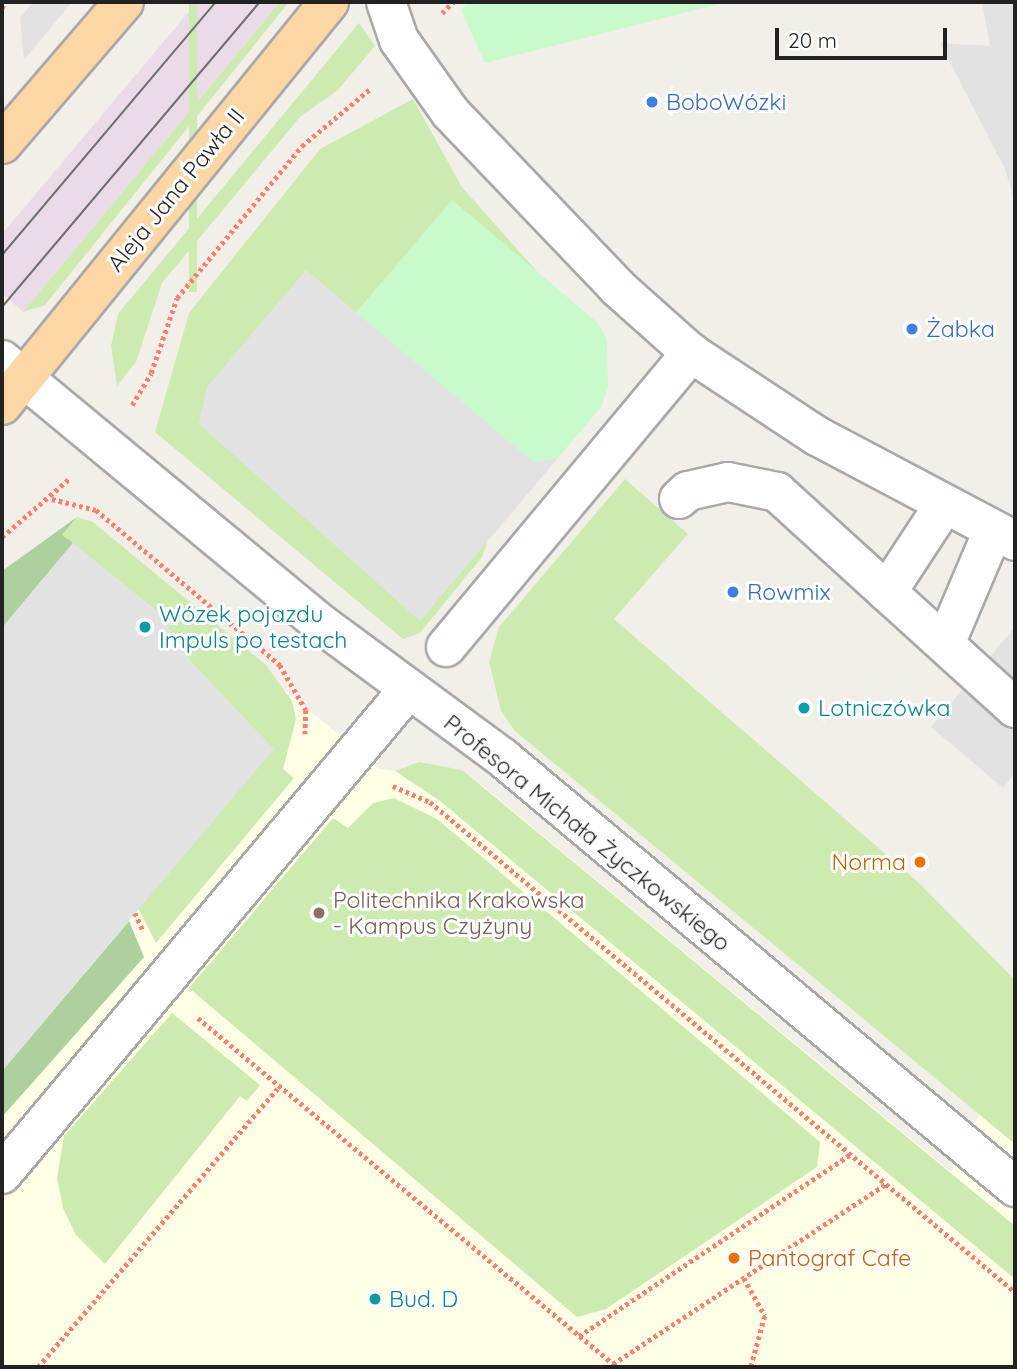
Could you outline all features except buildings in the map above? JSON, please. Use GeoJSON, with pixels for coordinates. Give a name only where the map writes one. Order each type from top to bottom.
{"type":"FeatureCollection","features":[{"type":"Feature","properties":{"kind":"main road"},"geometry":{"type":"LineString","coordinates":[[2,144],[124,2]]}},
{"type":"Feature","properties":{"kind":"main road","name":"Aleja Jana Pawła II"},"geometry":{"type":"LineString","coordinates":[[9,381],[329,2]]}},
{"type":"Feature","properties":{"kind":"street"},"geometry":{"type":"LineString","coordinates":[[386,2],[405,51],[485,152],[691,353],[773,410],[1004,536],[945,644]]}},
{"type":"Feature","properties":{"kind":"street"},"geometry":{"type":"LineString","coordinates":[[446,647],[691,353]]}},
{"type":"Feature","properties":{"kind":"street","name":"Profesora Michała Życzkowskiego"},"geometry":{"type":"LineString","coordinates":[[9,381],[408,690],[503,758],[1015,1187]]}},
{"type":"Feature","properties":{"kind":"street"},"geometry":{"type":"LineString","coordinates":[[679,499],[688,491],[728,482],[777,492],[1015,708]]}},
{"type":"Feature","properties":{"kind":"street"},"geometry":{"type":"LineString","coordinates":[[887,592],[907,571],[944,505]]}},
{"type":"Feature","properties":{"kind":"street"},"geometry":{"type":"LineString","coordinates":[[2,1174],[177,970],[408,690]]}},
{"type":"Feature","properties":{"kind":"path"},"geometry":{"type":"LineString","coordinates":[[2,8],[5,2]]}},
{"type":"Feature","properties":{"kind":"path"},"geometry":{"type":"LineString","coordinates":[[131,408],[151,373],[177,298],[302,146],[381,77]]}},
{"type":"Feature","properties":{"kind":"path"},"geometry":{"type":"LineString","coordinates":[[2,537],[51,499],[64,485]]}},
{"type":"Feature","properties":{"kind":"path"},"geometry":{"type":"LineString","coordinates":[[51,499],[96,510],[279,665],[306,710],[304,742]]}},
{"type":"Feature","properties":{"kind":"path"},"geometry":{"type":"LineString","coordinates":[[383,788],[410,790],[430,802],[1015,1292]]}},
{"type":"Feature","properties":{"kind":"path"},"geometry":{"type":"LineString","coordinates":[[177,970],[188,980],[180,1002],[277,1089],[615,1366],[886,1184]]}},
{"type":"Feature","properties":{"kind":"path"},"geometry":{"type":"LineString","coordinates":[[38,1367],[277,1089]]}},
{"type":"Feature","properties":{"kind":"path"},"geometry":{"type":"LineString","coordinates":[[579,1336],[851,1154]]}},
{"type":"Feature","properties":{"kind":"path"},"geometry":{"type":"LineString","coordinates":[[744,1278],[765,1316],[751,1367]]}},
{"type":"Feature","properties":{"kind":"shaded area"},"geometry":{"type":"Polygon","coordinates":[[[33,2],[72,2],[24,60],[20,18],[33,2]]]}},
{"type":"Feature","properties":{"kind":"shaded area"},"geometry":{"type":"Polygon","coordinates":[[[197,2],[280,2],[23,312],[2,293],[2,234],[197,2]]]}},
{"type":"Feature","properties":{"kind":"shaded area"},"geometry":{"type":"Polygon","coordinates":[[[982,2],[1015,2],[1015,203],[1005,169],[940,43],[990,46],[982,2]]]}},
{"type":"Feature","properties":{"kind":"shaded area"},"geometry":{"type":"Polygon","coordinates":[[[306,270],[533,462],[558,458],[420,621],[199,424],[207,387],[306,270]]]}},
{"type":"Feature","properties":{"kind":"shaded area","name":"Politechnika Krakowska - Kampus Czyżyny"},"geometry":{"type":"Polygon","coordinates":[[[77,517],[380,769],[479,783],[951,1172],[1015,1042],[1015,1367],[2,1367],[2,628],[73,544],[62,535],[77,517]]]}},
{"type":"Feature","properties":{"kind":"shaded area"},"geometry":{"type":"Polygon","coordinates":[[[73,543],[159,613],[189,660],[274,749],[2,1071],[2,628],[73,543]]]}},
{"type":"Feature","properties":{"kind":"shaded area"},"geometry":{"type":"Polygon","coordinates":[[[1015,627],[1015,773],[1003,788],[931,727],[1015,627]]]}},
{"type":"Feature","properties":{"kind":"green space"},"geometry":{"type":"Polygon","coordinates":[[[189,2],[197,2],[197,292],[189,292],[189,2]]]}},
{"type":"Feature","properties":{"kind":"green space"},"geometry":{"type":"Polygon","coordinates":[[[280,2],[289,2],[45,305],[23,312],[280,2]]]}},
{"type":"Feature","properties":{"kind":"green space"},"geometry":{"type":"Polygon","coordinates":[[[468,2],[727,2],[485,63],[461,10],[468,2]]]}},
{"type":"Feature","properties":{"kind":"green space"},"geometry":{"type":"Polygon","coordinates":[[[359,23],[375,46],[338,90],[300,117],[162,283],[136,362],[117,386],[111,346],[118,314],[359,23]]]}},
{"type":"Feature","properties":{"kind":"green space"},"geometry":{"type":"Polygon","coordinates":[[[413,99],[462,187],[540,275],[452,201],[356,313],[306,270],[420,620],[488,540],[482,557],[420,633],[403,639],[155,432],[189,313],[320,149],[413,99]]]}},
{"type":"Feature","properties":{"kind":"green space"},"geometry":{"type":"Polygon","coordinates":[[[452,200],[598,323],[607,340],[608,388],[601,407],[558,458],[533,462],[356,313],[452,200]]]}},
{"type":"Feature","properties":{"kind":"green space"},"geometry":{"type":"Polygon","coordinates":[[[625,479],[688,534],[614,619],[919,883],[1015,980],[1015,1144],[515,731],[501,711],[489,662],[499,627],[625,479]]]}},
{"type":"Feature","properties":{"kind":"green space"},"geometry":{"type":"Polygon","coordinates":[[[77,517],[93,522],[266,665],[292,701],[296,719],[283,769],[294,778],[156,943],[138,908],[273,749],[189,660],[159,613],[62,535],[77,517]]]}},
{"type":"Feature","properties":{"kind":"green space"},"geometry":{"type":"Polygon","coordinates":[[[77,517],[62,535],[73,543],[2,628],[2,571],[77,517]]]}},
{"type":"Feature","properties":{"kind":"green space"},"geometry":{"type":"Polygon","coordinates":[[[419,762],[462,770],[1015,1226],[1015,1279],[440,801],[395,771],[419,762]]]}},
{"type":"Feature","properties":{"kind":"green space"},"geometry":{"type":"Polygon","coordinates":[[[394,798],[437,819],[820,1142],[817,1167],[606,1309],[577,1317],[189,988],[333,818],[348,828],[373,803],[394,798]]]}},
{"type":"Feature","properties":{"kind":"green space"},"geometry":{"type":"Polygon","coordinates":[[[129,921],[144,957],[2,1117],[2,1071],[129,921]]]}},
{"type":"Feature","properties":{"kind":"green space"},"geometry":{"type":"Polygon","coordinates":[[[172,1013],[260,1085],[247,1101],[240,1096],[105,1264],[76,1235],[63,1208],[57,1178],[64,1136],[172,1013]]]}},
{"type":"Feature","properties":{"kind":"tram line"},"geometry":{"type":"LineString","coordinates":[[2,255],[216,2]]}},
{"type":"Feature","properties":{"kind":"tram line"},"geometry":{"type":"LineString","coordinates":[[2,307],[260,2]]}},
{"type":"Feature","properties":{"kind":"place","name":"BoboWózki"},"geometry":{"type":"Point","coordinates":[652,102]}},
{"type":"Feature","properties":{"kind":"place","name":"Żabka"},"geometry":{"type":"Point","coordinates":[912,329]}},
{"type":"Feature","properties":{"kind":"place","name":"Rowmix"},"geometry":{"type":"Point","coordinates":[733,592]}},
{"type":"Feature","properties":{"kind":"place","name":"Wózek pojazdu Impuls po testach"},"geometry":{"type":"Point","coordinates":[145,627]}},
{"type":"Feature","properties":{"kind":"place","name":"Lotniczówka"},"geometry":{"type":"Point","coordinates":[804,708]}},
{"type":"Feature","properties":{"kind":"place","name":"Norma"},"geometry":{"type":"Point","coordinates":[920,862]}},
{"type":"Feature","properties":{"kind":"place","name":"Politechnika Krakowska - Kampus Czyżyny"},"geometry":{"type":"Point","coordinates":[319,913]}},
{"type":"Feature","properties":{"kind":"place","name":"Pantograf Cafe"},"geometry":{"type":"Point","coordinates":[734,1258]}},
{"type":"Feature","properties":{"kind":"place","name":"Bud. D"},"geometry":{"type":"Point","coordinates":[375,1299]}}]}
